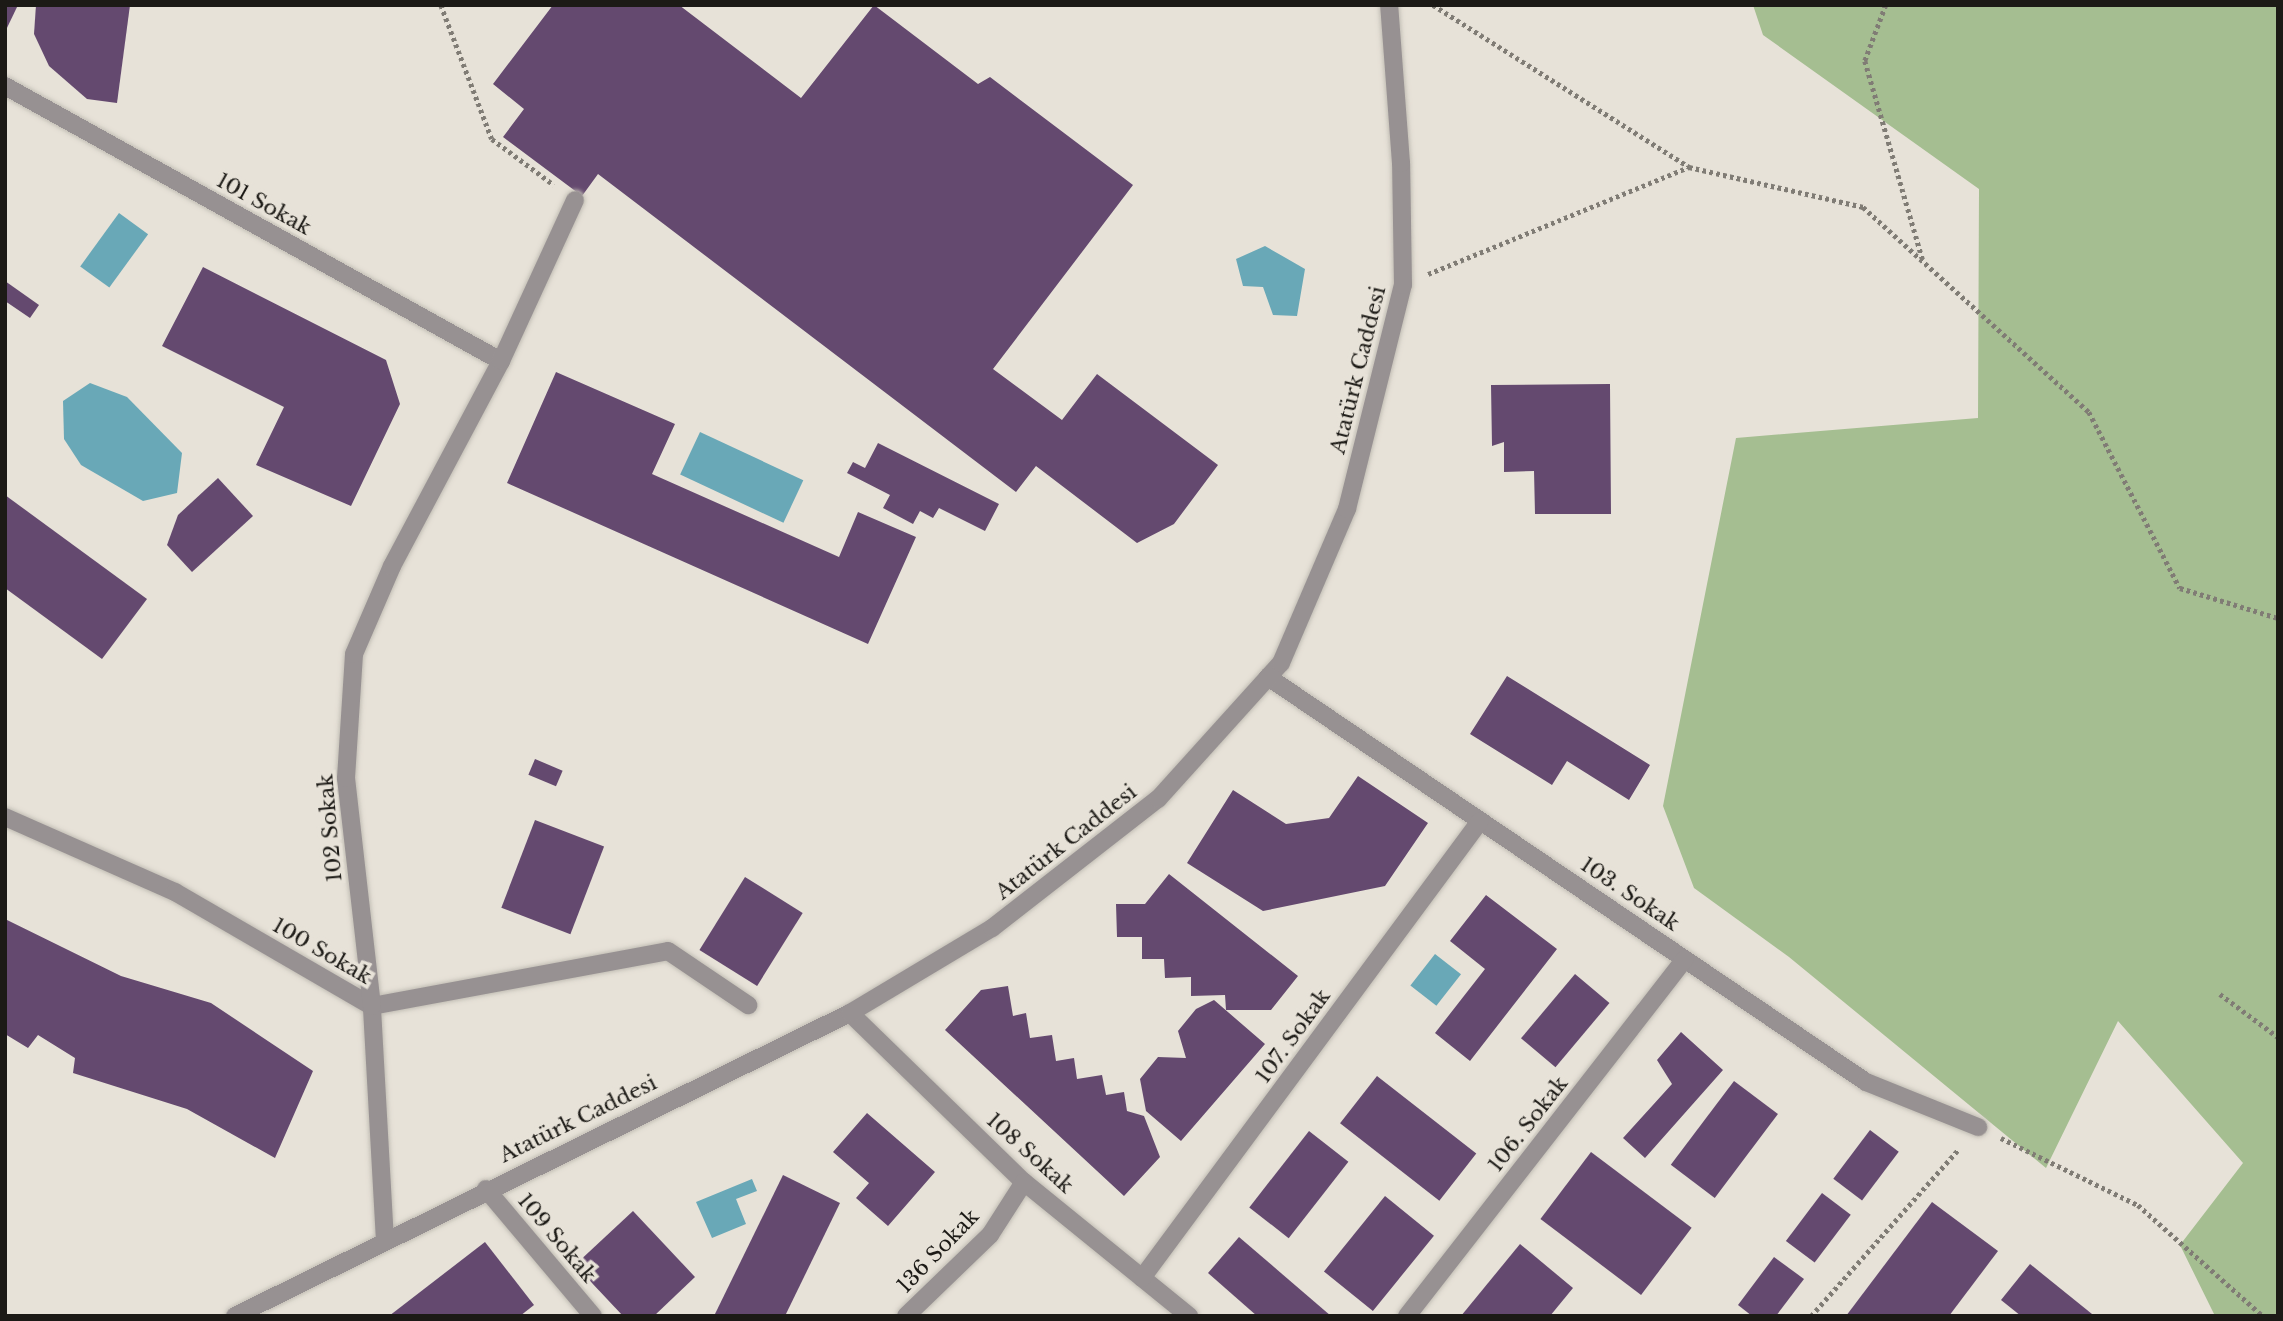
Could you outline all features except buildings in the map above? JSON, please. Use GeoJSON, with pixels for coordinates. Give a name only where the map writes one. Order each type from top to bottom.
{"type":"FeatureCollection","features":[{"type":"Feature","properties":{"kind":"street","name":"Atatürk Caddesi"},"geometry":{"type":"LineString","coordinates":[[235,1316],[486,1189],[850,1013],[992,928],[1158,799],[1281,663],[1347,509],[1403,285],[1401,163],[1389,5]]}},
{"type":"Feature","properties":{"kind":"street","name":"101 Sokak"},"geometry":{"type":"LineString","coordinates":[[5,86],[501,361]]}},
{"type":"Feature","properties":{"kind":"street","name":"102 Sokak"},"geometry":{"type":"LineString","coordinates":[[384,1241],[372,1006],[346,778],[354,654],[392,566],[501,361],[575,200]]}},
{"type":"Feature","properties":{"kind":"street","name":"103. Sokak"},"geometry":{"type":"LineString","coordinates":[[1268,677],[1866,1082],[1978,1127]]}},
{"type":"Feature","properties":{"kind":"street","name":"100 Sokak"},"geometry":{"type":"LineString","coordinates":[[5,817],[175,892],[372,1006],[668,951],[748,1005]]}},
{"type":"Feature","properties":{"kind":"street","name":"107. Sokak"},"geometry":{"type":"LineString","coordinates":[[1142,1278],[1480,821]]}},
{"type":"Feature","properties":{"kind":"street","name":"106. Sokak"},"geometry":{"type":"LineString","coordinates":[[1407,1316],[1685,959]]}},
{"type":"Feature","properties":{"kind":"street","name":"108 Sokak"},"geometry":{"type":"LineString","coordinates":[[850,1013],[1024,1182],[1189,1316]]}},
{"type":"Feature","properties":{"kind":"street","name":"136 Sokak"},"geometry":{"type":"LineString","coordinates":[[906,1316],[990,1235],[1024,1182]]}},
{"type":"Feature","properties":{"kind":"street","name":"109 Sokak"},"geometry":{"type":"LineString","coordinates":[[486,1189],[593,1316]]}},
{"type":"Feature","properties":{"kind":"path"},"geometry":{"type":"LineString","coordinates":[[441,5],[492,139],[575,200]]}},
{"type":"Feature","properties":{"kind":"path"},"geometry":{"type":"LineString","coordinates":[[1433,5],[1689,167],[1863,207],[2089,412],[2180,588],[2278,618]]}},
{"type":"Feature","properties":{"kind":"path"},"geometry":{"type":"LineString","coordinates":[[1886,5],[1865,61],[1924,262]]}},
{"type":"Feature","properties":{"kind":"path"},"geometry":{"type":"LineString","coordinates":[[1403,285],[1689,167]]}},
{"type":"Feature","properties":{"kind":"path"},"geometry":{"type":"LineString","coordinates":[[2220,994],[2278,1037]]}},
{"type":"Feature","properties":{"kind":"path"},"geometry":{"type":"LineString","coordinates":[[1811,1316],[1978,1127],[2138,1205],[2263,1316]]}},
{"type":"Feature","properties":{"kind":"green space"},"geometry":{"type":"Polygon","coordinates":[[[1753,5],[2278,5],[2278,1316],[2215,1316],[2180,1245],[2243,1163],[2118,1021],[2046,1168],[1789,957],[1694,888],[1663,806],[1736,438],[1978,418],[1979,189],[1763,35],[1753,5]]]}},
{"type":"Feature","properties":{"kind":"water"},"geometry":{"type":"Polygon","coordinates":[[[119,213],[148,234],[109,288],[80,266],[119,213]]]}},
{"type":"Feature","properties":{"kind":"water"},"geometry":{"type":"Polygon","coordinates":[[[1265,246],[1305,269],[1297,316],[1273,315],[1263,287],[1243,286],[1236,259],[1265,246]]]}},
{"type":"Feature","properties":{"kind":"water"},"geometry":{"type":"Polygon","coordinates":[[[90,383],[127,397],[182,453],[177,493],[143,501],[81,465],[64,439],[63,401],[90,383]]]}},
{"type":"Feature","properties":{"kind":"water"},"geometry":{"type":"Polygon","coordinates":[[[700,432],[803,480],[783,523],[680,475],[700,432]]]}},
{"type":"Feature","properties":{"kind":"water"},"geometry":{"type":"Polygon","coordinates":[[[1435,954],[1461,974],[1436,1006],[1410,986],[1435,954]]]}},
{"type":"Feature","properties":{"kind":"water"},"geometry":{"type":"Polygon","coordinates":[[[752,1179],[757,1191],[736,1199],[746,1224],[712,1238],[696,1202],[752,1179]]]}}]}
